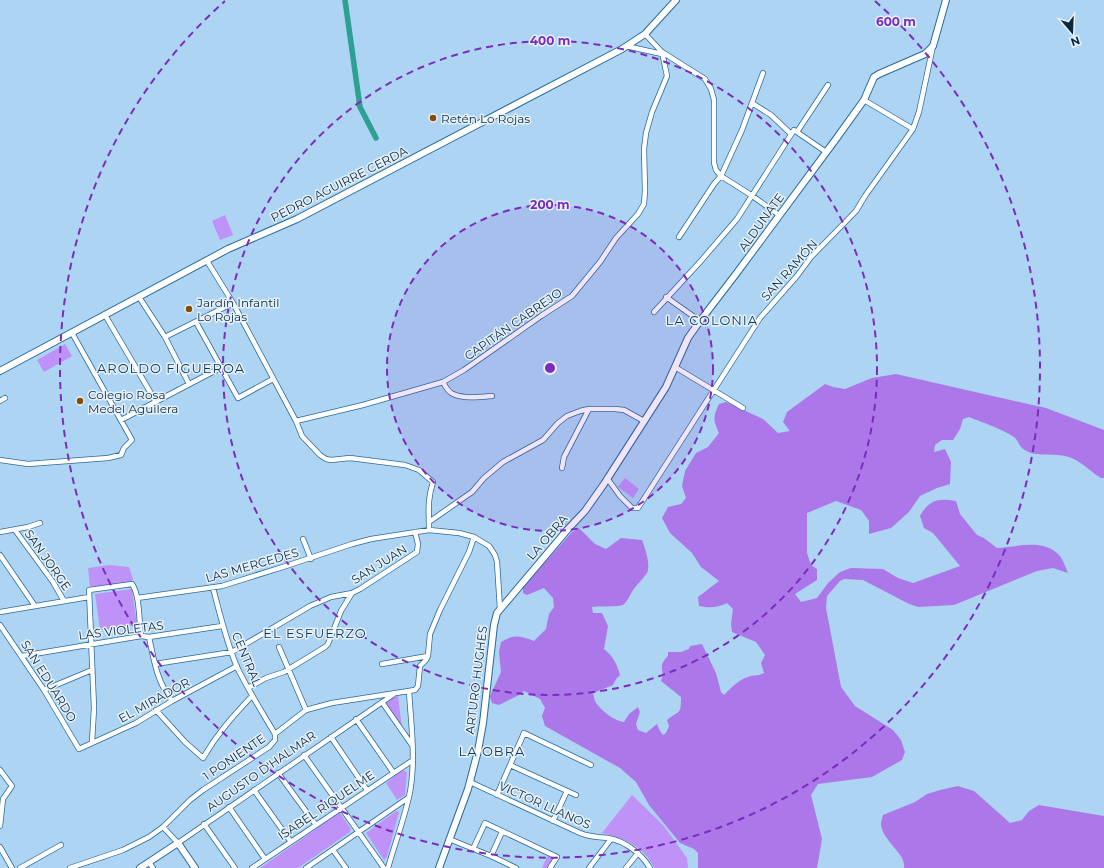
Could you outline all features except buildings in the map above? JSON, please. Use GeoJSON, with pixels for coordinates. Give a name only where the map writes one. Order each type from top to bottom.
{"type":"FeatureCollection","features":[{"type":"Feature","properties":{"kind":"street","name":"PEDRO AGUIRRE CERDA"},"geometry":{"type":"LineString","coordinates":[[0,371],[228,249],[297,219],[626,46],[644,34],[676,0]]}},
{"type":"Feature","properties":{"kind":"street"},"geometry":{"type":"LineString","coordinates":[[933,46],[946,0]]}},
{"type":"Feature","properties":{"kind":"street"},"geometry":{"type":"LineString","coordinates":[[644,34],[662,53],[699,74],[711,89],[714,100],[714,163],[721,176],[779,215]]}},
{"type":"Feature","properties":{"kind":"street"},"geometry":{"type":"LineString","coordinates":[[626,46],[662,53]]}},
{"type":"Feature","properties":{"kind":"street","name":"ALDUNATE"},"geometry":{"type":"LineString","coordinates":[[608,478],[666,388],[688,338],[864,100],[874,78],[879,74],[925,54],[933,46]]}},
{"type":"Feature","properties":{"kind":"street","name":"SAN RAMÓN"},"geometry":{"type":"LineString","coordinates":[[608,478],[616,490],[632,508],[638,508],[760,318],[812,257],[856,211],[913,129],[919,112],[933,46]]}},
{"type":"Feature","properties":{"kind":"street","name":"CAPITÁN CABREJO"},"geometry":{"type":"LineString","coordinates":[[296,421],[363,405],[443,382],[464,370],[540,316],[572,296],[600,262],[616,238],[638,214],[644,204],[646,191],[644,149],[646,133],[652,112],[667,76],[662,53]]}},
{"type":"Feature","properties":{"kind":"street"},"geometry":{"type":"LineString","coordinates":[[679,237],[714,184],[721,176],[742,130],[763,73]]}},
{"type":"Feature","properties":{"kind":"street"},"geometry":{"type":"LineString","coordinates":[[797,132],[828,85]]}},
{"type":"Feature","properties":{"kind":"street"},"geometry":{"type":"LineString","coordinates":[[864,100],[913,129]]}},
{"type":"Feature","properties":{"kind":"street"},"geometry":{"type":"LineString","coordinates":[[752,103],[771,115],[790,133]]}},
{"type":"Feature","properties":{"kind":"street"},"geometry":{"type":"LineString","coordinates":[[654,312],[666,297],[700,262],[737,218],[790,133],[794,130],[826,152]]}},
{"type":"Feature","properties":{"kind":"street"},"geometry":{"type":"LineString","coordinates":[[207,261],[233,303],[296,421],[302,436],[320,455],[326,459],[331,460],[350,458],[405,465],[418,470],[433,482],[429,494],[429,530]]}},
{"type":"Feature","properties":{"kind":"street"},"geometry":{"type":"LineString","coordinates":[[140,297],[165,337],[190,384]]}},
{"type":"Feature","properties":{"kind":"street"},"geometry":{"type":"LineString","coordinates":[[666,297],[700,321]]}},
{"type":"Feature","properties":{"kind":"street"},"geometry":{"type":"LineString","coordinates":[[165,337],[233,303]]}},
{"type":"Feature","properties":{"kind":"street"},"geometry":{"type":"LineString","coordinates":[[105,315],[156,402]]}},
{"type":"Feature","properties":{"kind":"street"},"geometry":{"type":"LineString","coordinates":[[196,322],[238,398],[273,379]]}},
{"type":"Feature","properties":{"kind":"street"},"geometry":{"type":"LineString","coordinates":[[0,460],[28,464],[108,458],[121,455],[124,448],[132,440],[72,333]]}},
{"type":"Feature","properties":{"kind":"street"},"geometry":{"type":"LineString","coordinates":[[121,420],[222,367]]}},
{"type":"Feature","properties":{"kind":"street"},"geometry":{"type":"LineString","coordinates":[[675,367],[743,408]]}},
{"type":"Feature","properties":{"kind":"street"},"geometry":{"type":"LineString","coordinates":[[443,382],[447,389],[453,394],[467,397],[492,396]]}},
{"type":"Feature","properties":{"kind":"street"},"geometry":{"type":"LineString","coordinates":[[0,401],[5,398]]}},
{"type":"Feature","properties":{"kind":"street"},"geometry":{"type":"LineString","coordinates":[[562,468],[564,457],[590,409]]}},
{"type":"Feature","properties":{"kind":"street"},"geometry":{"type":"LineString","coordinates":[[429,522],[472,492],[484,478],[502,462],[543,440],[562,419],[590,409],[604,409],[624,410],[644,420]]}},
{"type":"Feature","properties":{"kind":"street","name":"LA OBRA"},"geometry":{"type":"LineString","coordinates":[[500,609],[568,529],[585,512],[608,478]]}},
{"type":"Feature","properties":{"kind":"street"},"geometry":{"type":"LineString","coordinates":[[0,532],[15,530],[40,523]]}},
{"type":"Feature","properties":{"kind":"street","name":"SAN JORGE"},"geometry":{"type":"LineString","coordinates":[[15,530],[49,576],[64,601]]}},
{"type":"Feature","properties":{"kind":"street","name":"LAS MERCEDES"},"geometry":{"type":"LineString","coordinates":[[137,598],[213,588],[371,539],[429,530],[459,533],[474,537]]}},
{"type":"Feature","properties":{"kind":"street","name":"SAN JUAN"},"geometry":{"type":"LineString","coordinates":[[155,664],[232,652],[310,606],[352,592],[368,584],[417,552],[418,544],[415,532]]}},
{"type":"Feature","properties":{"kind":"street"},"geometry":{"type":"LineString","coordinates":[[420,666],[428,656],[430,634],[463,566],[474,537],[489,546],[495,555],[498,573],[500,609]]}},
{"type":"Feature","properties":{"kind":"street"},"geometry":{"type":"LineString","coordinates":[[303,539],[311,558]]}},
{"type":"Feature","properties":{"kind":"street"},"geometry":{"type":"LineString","coordinates":[[0,554],[35,606]]}},
{"type":"Feature","properties":{"kind":"street"},"geometry":{"type":"LineString","coordinates":[[92,742],[94,708],[90,644],[89,590],[132,584],[137,598],[141,636]]}},
{"type":"Feature","properties":{"kind":"street","name":"CENTRAL"},"geometry":{"type":"LineString","coordinates":[[213,588],[222,626],[237,666],[252,696],[275,734]]}},
{"type":"Feature","properties":{"kind":"street"},"geometry":{"type":"LineString","coordinates":[[248,688],[262,680],[284,672],[288,668],[328,644],[341,611],[352,592]]}},
{"type":"Feature","properties":{"kind":"street"},"geometry":{"type":"LineString","coordinates":[[0,612],[89,597]]}},
{"type":"Feature","properties":{"kind":"street","name":"ARTURO HUGHES"},"geometry":{"type":"LineString","coordinates":[[441,867],[449,839],[470,782],[483,723],[494,624],[500,609]]}},
{"type":"Feature","properties":{"kind":"street","name":"SAN EDUARDO"},"geometry":{"type":"LineString","coordinates":[[0,625],[44,690],[79,749]]}},
{"type":"Feature","properties":{"kind":"street","name":"LAS VIOLETAS"},"geometry":{"type":"LineString","coordinates":[[22,656],[141,636],[149,638],[222,626]]}},
{"type":"Feature","properties":{"kind":"street"},"geometry":{"type":"LineString","coordinates":[[149,638],[161,685],[172,701]]}},
{"type":"Feature","properties":{"kind":"street"},"geometry":{"type":"LineString","coordinates":[[279,647],[306,710]]}},
{"type":"Feature","properties":{"kind":"street"},"geometry":{"type":"LineString","coordinates":[[382,664],[428,656]]}},
{"type":"Feature","properties":{"kind":"street"},"geometry":{"type":"LineString","coordinates":[[388,868],[408,798],[412,760],[409,691],[415,690],[418,686],[420,666],[418,657]]}},
{"type":"Feature","properties":{"kind":"street","name":"EL MIRADOR"},"geometry":{"type":"LineString","coordinates":[[79,749],[136,723],[156,710],[237,666]]}},
{"type":"Feature","properties":{"kind":"street"},"geometry":{"type":"LineString","coordinates":[[44,690],[92,670]]}},
{"type":"Feature","properties":{"kind":"street","name":"1 PONIENTE"},"geometry":{"type":"LineString","coordinates":[[70,868],[131,847],[163,827],[190,800],[203,790],[269,747],[275,740],[275,734],[306,710],[332,703],[409,691]]}},
{"type":"Feature","properties":{"kind":"street","name":"AUGUSTO D'HALMAR"},"geometry":{"type":"LineString","coordinates":[[140,868],[395,693]]}},
{"type":"Feature","properties":{"kind":"street"},"geometry":{"type":"LineString","coordinates":[[156,710],[185,742],[203,758],[222,728],[252,696]]}},
{"type":"Feature","properties":{"kind":"street"},"geometry":{"type":"LineString","coordinates":[[382,702],[412,746]]}},
{"type":"Feature","properties":{"kind":"street"},"geometry":{"type":"LineString","coordinates":[[356,719],[393,772]]}},
{"type":"Feature","properties":{"kind":"street"},"geometry":{"type":"LineString","coordinates":[[497,795],[524,733],[591,765]]}},
{"type":"Feature","properties":{"kind":"street"},"geometry":{"type":"LineString","coordinates":[[331,737],[367,790]]}},
{"type":"Feature","properties":{"kind":"street"},"geometry":{"type":"LineString","coordinates":[[304,755],[384,868]]}},
{"type":"Feature","properties":{"kind":"street","name":"ISABEL RIQUELME"},"geometry":{"type":"LineString","coordinates":[[252,868],[412,760]]}},
{"type":"Feature","properties":{"kind":"street"},"geometry":{"type":"LineString","coordinates":[[510,765],[576,795]]}},
{"type":"Feature","properties":{"kind":"street"},"geometry":{"type":"LineString","coordinates":[[0,770],[12,786],[3,799],[0,826]]}},
{"type":"Feature","properties":{"kind":"street"},"geometry":{"type":"LineString","coordinates":[[278,773],[316,825]]}},
{"type":"Feature","properties":{"kind":"street","name":"VICTOR LLANOS"},"geometry":{"type":"LineString","coordinates":[[470,782],[584,835],[611,839],[622,843],[638,853],[650,868]]}},
{"type":"Feature","properties":{"kind":"street"},"geometry":{"type":"LineString","coordinates":[[254,790],[291,842]]}},
{"type":"Feature","properties":{"kind":"street"},"geometry":{"type":"LineString","coordinates":[[553,821],[567,790]]}},
{"type":"Feature","properties":{"kind":"street"},"geometry":{"type":"LineString","coordinates":[[307,868],[408,798]]}},
{"type":"Feature","properties":{"kind":"street"},"geometry":{"type":"LineString","coordinates":[[229,807],[266,859]]}},
{"type":"Feature","properties":{"kind":"street"},"geometry":{"type":"LineString","coordinates":[[204,824],[235,868]]}},
{"type":"Feature","properties":{"kind":"street"},"geometry":{"type":"LineString","coordinates":[[473,849],[485,824],[557,857],[550,868]]}},
{"type":"Feature","properties":{"kind":"street"},"geometry":{"type":"LineString","coordinates":[[163,827],[178,843],[195,868]]}},
{"type":"Feature","properties":{"kind":"street"},"geometry":{"type":"LineString","coordinates":[[491,856],[502,832]]}},
{"type":"Feature","properties":{"kind":"street"},"geometry":{"type":"LineString","coordinates":[[449,839],[516,868]]}},
{"type":"Feature","properties":{"kind":"street"},"geometry":{"type":"LineString","coordinates":[[589,868],[611,839]]}},
{"type":"Feature","properties":{"kind":"street"},"geometry":{"type":"LineString","coordinates":[[20,868],[61,845]]}},
{"type":"Feature","properties":{"kind":"street"},"geometry":{"type":"LineString","coordinates":[[0,847],[12,868]]}},
{"type":"Feature","properties":{"kind":"street"},"geometry":{"type":"LineString","coordinates":[[333,850],[346,868]]}},
{"type":"Feature","properties":{"kind":"street"},"geometry":{"type":"LineString","coordinates":[[626,868],[638,853]]}},
{"type":"Feature","properties":{"kind":"street"},"geometry":{"type":"LineString","coordinates":[[149,862],[153,868]]}},
{"type":"Feature","properties":{"kind":"shaded area"},"geometry":{"type":"Polygon","coordinates":[[[225,215],[233,235],[220,240],[212,221],[225,215]]]}},
{"type":"Feature","properties":{"kind":"shaded area"},"geometry":{"type":"Polygon","coordinates":[[[65,344],[72,356],[44,372],[37,360],[65,344]]]}},
{"type":"Feature","properties":{"kind":"shaded area"},"geometry":{"type":"Polygon","coordinates":[[[896,374],[1046,408],[1104,430],[1104,478],[1101,478],[1080,462],[1060,455],[1028,452],[1022,448],[1014,437],[1003,431],[969,417],[963,419],[960,429],[953,440],[942,440],[935,445],[934,452],[945,449],[951,462],[950,484],[920,496],[909,512],[891,528],[869,534],[869,521],[861,510],[836,501],[807,513],[807,553],[811,565],[817,569],[817,580],[795,594],[801,602],[817,598],[828,583],[840,572],[851,568],[883,569],[898,578],[913,583],[960,566],[933,533],[924,528],[920,516],[927,506],[939,500],[956,501],[960,514],[977,535],[984,538],[997,548],[1022,545],[1038,545],[1046,547],[1054,550],[1060,556],[1068,573],[1053,568],[1037,571],[954,605],[918,607],[909,604],[863,580],[844,579],[840,581],[827,596],[826,608],[841,687],[855,706],[893,730],[901,740],[905,752],[902,760],[872,777],[818,784],[811,795],[822,839],[817,868],[698,868],[698,853],[694,849],[680,843],[649,805],[636,782],[620,768],[545,726],[542,716],[545,708],[540,699],[524,691],[499,705],[492,703],[490,696],[501,672],[499,652],[501,642],[513,637],[525,638],[534,641],[546,629],[549,614],[554,607],[553,598],[544,588],[527,595],[523,593],[523,587],[572,532],[579,528],[595,544],[606,549],[621,538],[642,540],[647,556],[648,570],[626,602],[621,606],[592,607],[593,613],[602,613],[608,626],[604,649],[614,660],[620,675],[613,685],[593,693],[596,703],[612,718],[624,722],[629,714],[638,707],[640,712],[636,724],[638,730],[646,733],[657,724],[663,735],[666,733],[669,726],[667,720],[680,710],[681,703],[681,697],[661,681],[663,674],[662,666],[664,660],[668,656],[668,652],[681,652],[689,649],[690,646],[702,644],[716,673],[721,692],[724,695],[741,680],[750,676],[764,673],[761,663],[765,655],[756,642],[732,632],[731,624],[733,609],[727,603],[713,607],[699,606],[698,597],[719,581],[701,567],[692,553],[670,533],[662,518],[668,507],[681,504],[686,498],[682,486],[685,471],[696,453],[708,447],[719,433],[714,418],[719,404],[726,402],[763,419],[778,433],[790,431],[783,422],[787,412],[825,384],[845,389],[872,378],[896,374]]]}},
{"type":"Feature","properties":{"kind":"shaded area"},"geometry":{"type":"Polygon","coordinates":[[[625,478],[639,489],[633,498],[618,487],[625,478]]]}},
{"type":"Feature","properties":{"kind":"shaded area"},"geometry":{"type":"Polygon","coordinates":[[[109,565],[129,567],[133,579],[131,582],[90,587],[88,568],[109,565]]]}},
{"type":"Feature","properties":{"kind":"shaded area"},"geometry":{"type":"Polygon","coordinates":[[[132,589],[137,625],[100,630],[95,594],[132,589]]]}},
{"type":"Feature","properties":{"kind":"shaded area"},"geometry":{"type":"Polygon","coordinates":[[[395,696],[398,696],[402,728],[385,702],[395,696]]]}},
{"type":"Feature","properties":{"kind":"shaded area"},"geometry":{"type":"Polygon","coordinates":[[[402,770],[407,772],[405,795],[397,800],[386,783],[402,770]]]}},
{"type":"Feature","properties":{"kind":"shaded area"},"geometry":{"type":"Polygon","coordinates":[[[958,786],[974,791],[1010,823],[1022,820],[1029,811],[1039,805],[1104,816],[1104,868],[904,868],[902,858],[882,830],[881,824],[883,815],[915,802],[927,794],[958,786]]]}},
{"type":"Feature","properties":{"kind":"shaded area"},"geometry":{"type":"Polygon","coordinates":[[[632,795],[663,825],[687,858],[688,868],[654,868],[645,854],[633,844],[602,833],[632,795]]]}},
{"type":"Feature","properties":{"kind":"shaded area"},"geometry":{"type":"Polygon","coordinates":[[[396,811],[399,812],[387,857],[384,860],[366,833],[396,811]]]}},
{"type":"Feature","properties":{"kind":"shaded area"},"geometry":{"type":"Polygon","coordinates":[[[336,812],[340,813],[351,829],[350,832],[298,868],[260,868],[316,829],[315,827],[336,812]]]}},
{"type":"Feature","properties":{"kind":"shaded area"},"geometry":{"type":"Polygon","coordinates":[[[549,853],[556,856],[552,868],[542,868],[549,853]]]}},
{"type":"Feature","properties":{"kind":"waterway"},"geometry":{"type":"LineString","coordinates":[[345,0],[360,107],[376,138]]}},
{"type":"Feature","properties":{"kind":"place","name":"Retén Lo Rojas"},"geometry":{"type":"Point","coordinates":[433,118]}},
{"type":"Feature","properties":{"kind":"place","name":"Jardín Infantil Lo Rojas"},"geometry":{"type":"Point","coordinates":[189,309]}},
{"type":"Feature","properties":{"kind":"place","name":"Colegio Rosa Medel Aguilera"},"geometry":{"type":"Point","coordinates":[80,401]}},
{"type":"Feature","properties":{"kind":"district","name":"LA COLONIA"},"geometry":{"type":"Point","coordinates":[712,320]}},
{"type":"Feature","properties":{"kind":"district","name":"AROLDO FIGUEROA"},"geometry":{"type":"Point","coordinates":[171,368]}},
{"type":"Feature","properties":{"kind":"district","name":"EL ESFUERZO"},"geometry":{"type":"Point","coordinates":[315,633]}},
{"type":"Feature","properties":{"kind":"district","name":"LA OBRA"},"geometry":{"type":"Point","coordinates":[492,751]}}]}
